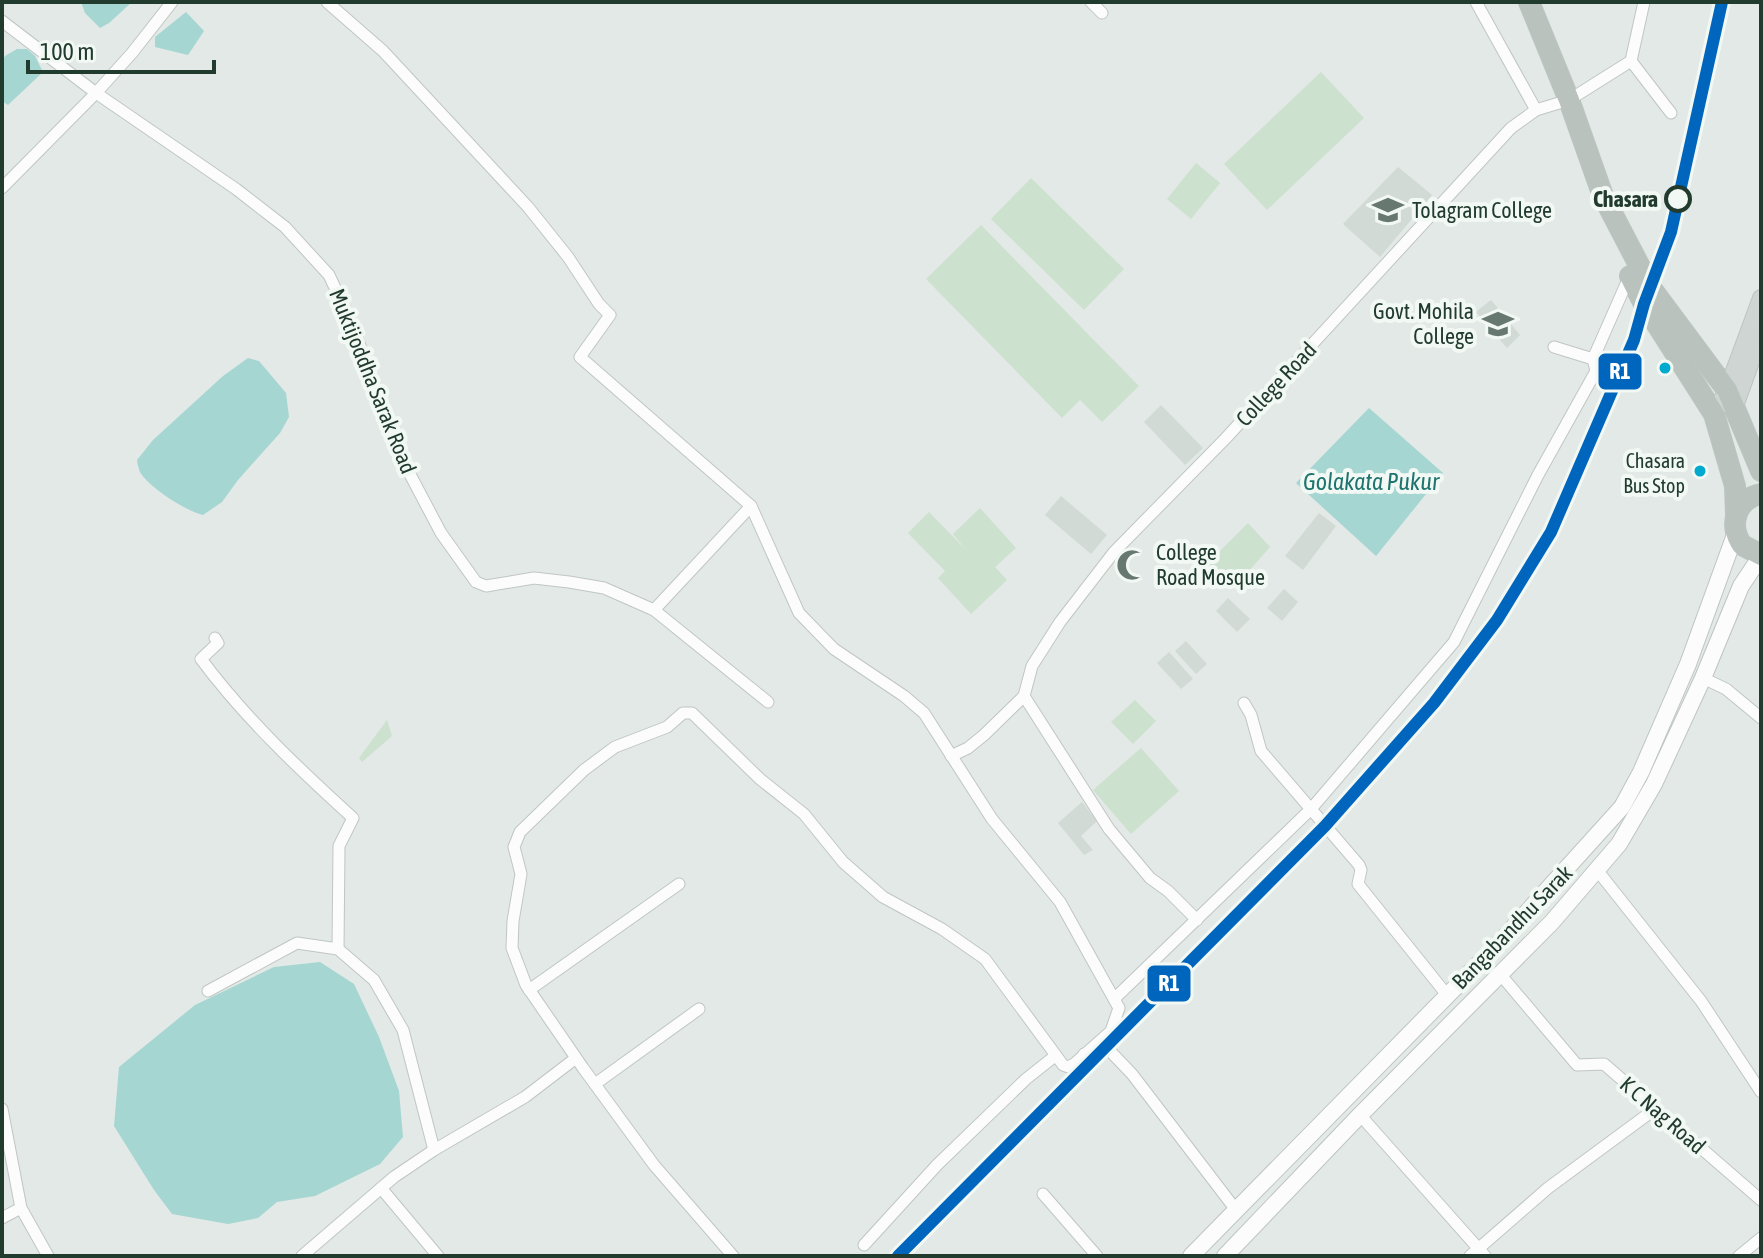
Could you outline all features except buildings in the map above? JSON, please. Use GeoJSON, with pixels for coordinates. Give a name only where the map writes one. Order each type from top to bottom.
{"type":"FeatureCollection","features":[{"type":"Feature","properties":{"kind":"highway"},"geometry":{"type":"LineString","coordinates":[[1529,2],[1603,196],[1651,288],[1725,404],[1761,471]]}},
{"type":"Feature","properties":{"kind":"highway"},"geometry":{"type":"LineString","coordinates":[[1564,96],[1591,198],[1644,304],[1725,404],[1735,486],[1736,523],[1742,545],[1761,556]]}},
{"type":"Feature","properties":{"kind":"highway"},"geometry":{"type":"LineString","coordinates":[[1736,523],[1746,500],[1761,494]]}},
{"type":"Feature","properties":{"kind":"main road"},"geometry":{"type":"LineString","coordinates":[[1725,404],[1761,298]]}},
{"type":"Feature","properties":{"kind":"main road"},"geometry":{"type":"LineString","coordinates":[[1725,404],[1761,334]]}},
{"type":"Feature","properties":{"kind":"main road","name":"Bangabandhu Sarak"},"geometry":{"type":"LineString","coordinates":[[1191,1256],[1447,995],[1567,870],[1615,815],[1631,793],[1688,664],[1736,523]]}},
{"type":"Feature","properties":{"kind":"main road","name":"Bangabandhu Sarak"},"geometry":{"type":"LineString","coordinates":[[1228,1255],[1360,1115],[1500,974],[1619,844],[1644,804],[1703,678],[1737,594],[1761,556]]}},
{"type":"Feature","properties":{"kind":"street"},"geometry":{"type":"LineString","coordinates":[[2,188],[96,93],[172,2]]}},
{"type":"Feature","properties":{"kind":"street"},"geometry":{"type":"LineString","coordinates":[[327,2],[383,51],[528,207],[568,257],[599,304],[610,315],[580,357],[751,506],[799,613],[834,649],[924,713],[992,819],[1060,902],[1119,1008],[1111,1031],[1068,1067],[1063,1065],[985,959],[942,929],[883,897],[843,862],[804,814],[760,779],[692,713],[683,713],[667,727],[615,747],[584,770],[520,832],[514,847],[521,874],[512,948],[529,990],[576,1058],[654,1165],[733,1256]]}},
{"type":"Feature","properties":{"kind":"street"},"geometry":{"type":"LineString","coordinates":[[1091,2],[1102,13]]}},
{"type":"Feature","properties":{"kind":"street"},"geometry":{"type":"LineString","coordinates":[[1476,2],[1536,110]]}},
{"type":"Feature","properties":{"kind":"street"},"geometry":{"type":"LineString","coordinates":[[1644,2],[1631,61],[1671,113]]}},
{"type":"Feature","properties":{"kind":"street"},"geometry":{"type":"LineString","coordinates":[[2,21],[96,93]]}},
{"type":"Feature","properties":{"kind":"street","name":"College Road"},"geometry":{"type":"LineString","coordinates":[[1024,696],[1032,666],[1060,622],[1114,552],[1226,438],[1511,128],[1536,110],[1631,61]]}},
{"type":"Feature","properties":{"kind":"street","name":"Muktijoddha Sarak Road"},"geometry":{"type":"LineString","coordinates":[[96,93],[236,189],[285,227],[329,275],[351,322],[403,461],[441,533],[476,582],[486,586],[534,578],[569,582],[604,588],[654,610]]}},
{"type":"Feature","properties":{"kind":"street"},"geometry":{"type":"LineString","coordinates":[[1114,999],[1311,809],[1454,642],[1538,475],[1596,371],[1593,359],[1630,275]]}},
{"type":"Feature","properties":{"kind":"street"},"geometry":{"type":"LineString","coordinates":[[1554,347],[1593,359]]}},
{"type":"Feature","properties":{"kind":"street"},"geometry":{"type":"LineString","coordinates":[[751,506],[654,610],[768,702]]}},
{"type":"Feature","properties":{"kind":"street"},"geometry":{"type":"LineString","coordinates":[[215,638],[218,643],[201,659],[221,686],[293,763],[353,818],[339,846],[338,949]]}},
{"type":"Feature","properties":{"kind":"street"},"geometry":{"type":"LineString","coordinates":[[1703,678],[1726,689],[1761,718]]}},
{"type":"Feature","properties":{"kind":"street"},"geometry":{"type":"LineString","coordinates":[[951,756],[984,735],[1024,696],[1109,829],[1150,878],[1197,920]]}},
{"type":"Feature","properties":{"kind":"street"},"geometry":{"type":"LineString","coordinates":[[1244,703],[1251,715],[1261,751],[1359,865],[1358,884],[1447,995]]}},
{"type":"Feature","properties":{"kind":"street"},"geometry":{"type":"LineString","coordinates":[[1597,870],[1701,1001],[1761,1092]]}},
{"type":"Feature","properties":{"kind":"street"},"geometry":{"type":"LineString","coordinates":[[529,990],[679,884]]}},
{"type":"Feature","properties":{"kind":"street"},"geometry":{"type":"LineString","coordinates":[[208,991],[297,943],[338,949],[374,980],[403,1030],[434,1150]]}},
{"type":"Feature","properties":{"kind":"street","name":"K C Nag Road"},"geometry":{"type":"LineString","coordinates":[[1500,974],[1577,1065],[1604,1064],[1761,1200]]}},
{"type":"Feature","properties":{"kind":"street"},"geometry":{"type":"LineString","coordinates":[[595,1084],[699,1009]]}},
{"type":"Feature","properties":{"kind":"street"},"geometry":{"type":"LineString","coordinates":[[1084,1054],[1109,1050],[1132,1074],[1236,1210]]}},
{"type":"Feature","properties":{"kind":"street"},"geometry":{"type":"LineString","coordinates":[[864,1245],[937,1165],[1026,1079],[1055,1056]]}},
{"type":"Feature","properties":{"kind":"street"},"geometry":{"type":"LineString","coordinates":[[302,1256],[381,1188],[434,1150],[525,1097],[576,1058]]}},
{"type":"Feature","properties":{"kind":"street"},"geometry":{"type":"LineString","coordinates":[[2,1109],[21,1208],[48,1256]]}},
{"type":"Feature","properties":{"kind":"street"},"geometry":{"type":"LineString","coordinates":[[1360,1115],[1478,1254],[1548,1188],[1655,1109]]}},
{"type":"Feature","properties":{"kind":"street"},"geometry":{"type":"LineString","coordinates":[[381,1188],[438,1256]]}},
{"type":"Feature","properties":{"kind":"street"},"geometry":{"type":"LineString","coordinates":[[1043,1194],[1097,1256]]}},
{"type":"Feature","properties":{"kind":"street"},"geometry":{"type":"LineString","coordinates":[[2,1218],[21,1208]]}},
{"type":"Feature","properties":{"kind":"street"},"geometry":{"type":"LineString","coordinates":[[1739,1256],[1761,1238]]}},
{"type":"Feature","properties":{"kind":"shaded area","name":"Tolagram College"},"geometry":{"type":"Polygon","coordinates":[[[1398,167],[1432,195],[1380,257],[1343,224],[1398,167]]]}},
{"type":"Feature","properties":{"kind":"shaded area","name":"Govt. Mohila College"},"geometry":{"type":"Polygon","coordinates":[[[1491,300],[1520,335],[1507,348],[1476,312],[1491,300]]]}},
{"type":"Feature","properties":{"kind":"shaded area"},"geometry":{"type":"Polygon","coordinates":[[[1161,405],[1203,448],[1185,465],[1144,422],[1161,405]]]}},
{"type":"Feature","properties":{"kind":"shaded area"},"geometry":{"type":"Polygon","coordinates":[[[1061,496],[1107,535],[1091,554],[1045,515],[1061,496]]]}},
{"type":"Feature","properties":{"kind":"shaded area"},"geometry":{"type":"Polygon","coordinates":[[[1319,513],[1336,526],[1303,570],[1285,556],[1319,513]]]}},
{"type":"Feature","properties":{"kind":"shaded area"},"geometry":{"type":"Polygon","coordinates":[[[1284,589],[1298,602],[1282,621],[1267,608],[1284,589]]]}},
{"type":"Feature","properties":{"kind":"shaded area"},"geometry":{"type":"Polygon","coordinates":[[[1228,598],[1250,619],[1237,632],[1216,611],[1228,598]]]}},
{"type":"Feature","properties":{"kind":"shaded area"},"geometry":{"type":"Polygon","coordinates":[[[1186,641],[1207,664],[1196,674],[1175,651],[1186,641]]]}},
{"type":"Feature","properties":{"kind":"shaded area"},"geometry":{"type":"Polygon","coordinates":[[[1169,652],[1193,679],[1181,689],[1157,663],[1169,652]]]}},
{"type":"Feature","properties":{"kind":"shaded area"},"geometry":{"type":"Polygon","coordinates":[[[1082,802],[1097,821],[1081,836],[1093,850],[1084,855],[1058,823],[1082,802]]]}},
{"type":"Feature","properties":{"kind":"green space"},"geometry":{"type":"Polygon","coordinates":[[[1321,72],[1364,118],[1267,210],[1224,164],[1321,72]]]}},
{"type":"Feature","properties":{"kind":"green space"},"geometry":{"type":"Polygon","coordinates":[[[1196,163],[1220,183],[1191,219],[1167,199],[1196,163]]]}},
{"type":"Feature","properties":{"kind":"green space"},"geometry":{"type":"Polygon","coordinates":[[[1031,178],[1124,269],[1084,310],[991,219],[1031,178]]]}},
{"type":"Feature","properties":{"kind":"green space"},"geometry":{"type":"Polygon","coordinates":[[[981,225],[1139,386],[1102,422],[1080,400],[1062,418],[926,279],[981,225]]]}},
{"type":"Feature","properties":{"kind":"green space"},"geometry":{"type":"Polygon","coordinates":[[[980,508],[1016,548],[995,567],[1007,580],[971,614],[938,578],[945,571],[908,533],[929,512],[967,551],[953,534],[980,508]]]}},
{"type":"Feature","properties":{"kind":"green space"},"geometry":{"type":"Polygon","coordinates":[[[1248,523],[1270,547],[1234,588],[1207,564],[1248,523]]]}},
{"type":"Feature","properties":{"kind":"green space"},"geometry":{"type":"Polygon","coordinates":[[[1135,700],[1156,721],[1133,744],[1111,722],[1135,700]]]}},
{"type":"Feature","properties":{"kind":"green space"},"geometry":{"type":"Polygon","coordinates":[[[387,720],[392,736],[362,762],[359,758],[387,720]]]}},
{"type":"Feature","properties":{"kind":"green space"},"geometry":{"type":"Polygon","coordinates":[[[1141,748],[1179,791],[1131,834],[1093,790],[1141,748]]]}},
{"type":"Feature","properties":{"kind":"water"},"geometry":{"type":"Polygon","coordinates":[[[81,2],[132,2],[100,28],[85,13],[81,2]]]}},
{"type":"Feature","properties":{"kind":"water"},"geometry":{"type":"Polygon","coordinates":[[[186,12],[204,31],[188,55],[155,47],[155,37],[186,12]]]}},
{"type":"Feature","properties":{"kind":"water"},"geometry":{"type":"Polygon","coordinates":[[[17,49],[27,49],[35,56],[43,72],[8,105],[2,101],[2,62],[5,56],[17,49]]]}},
{"type":"Feature","properties":{"kind":"water"},"geometry":{"type":"Polygon","coordinates":[[[248,358],[259,361],[286,393],[289,417],[280,433],[222,502],[203,515],[196,513],[151,485],[140,472],[137,460],[153,440],[223,376],[248,358]]]}},
{"type":"Feature","properties":{"kind":"water","name":"Golakata Pukur"},"geometry":{"type":"Polygon","coordinates":[[[1369,408],[1443,473],[1376,556],[1296,483],[1369,408]]]}},
{"type":"Feature","properties":{"kind":"water"},"geometry":{"type":"Polygon","coordinates":[[[320,962],[354,984],[379,1037],[399,1091],[403,1137],[380,1164],[315,1196],[277,1202],[258,1218],[228,1224],[172,1214],[114,1126],[119,1067],[195,1005],[274,967],[320,962]]]}},
{"type":"Feature","properties":{"kind":"transit line","name":"R1"},"geometry":{"type":"LineString","coordinates":[[898,1256],[1325,826],[1434,703],[1497,620],[1551,532],[1634,340],[1671,232],[1722,2]]}},
{"type":"Feature","properties":{"kind":"place","name":"Chasara"},"geometry":{"type":"Point","coordinates":[1678,199]}},
{"type":"Feature","properties":{"kind":"place","name":"Tolagram College"},"geometry":{"type":"Point","coordinates":[1388,210]}},
{"type":"Feature","properties":{"kind":"place","name":"Govt. Mohila College"},"geometry":{"type":"Point","coordinates":[1498,324]}},
{"type":"Feature","properties":{"kind":"place","name":"Chasara Bus Stop"},"geometry":{"type":"Point","coordinates":[1700,471]}},
{"type":"Feature","properties":{"kind":"place","name":"College Road Mosque"},"geometry":{"type":"Point","coordinates":[1132,565]}}]}
